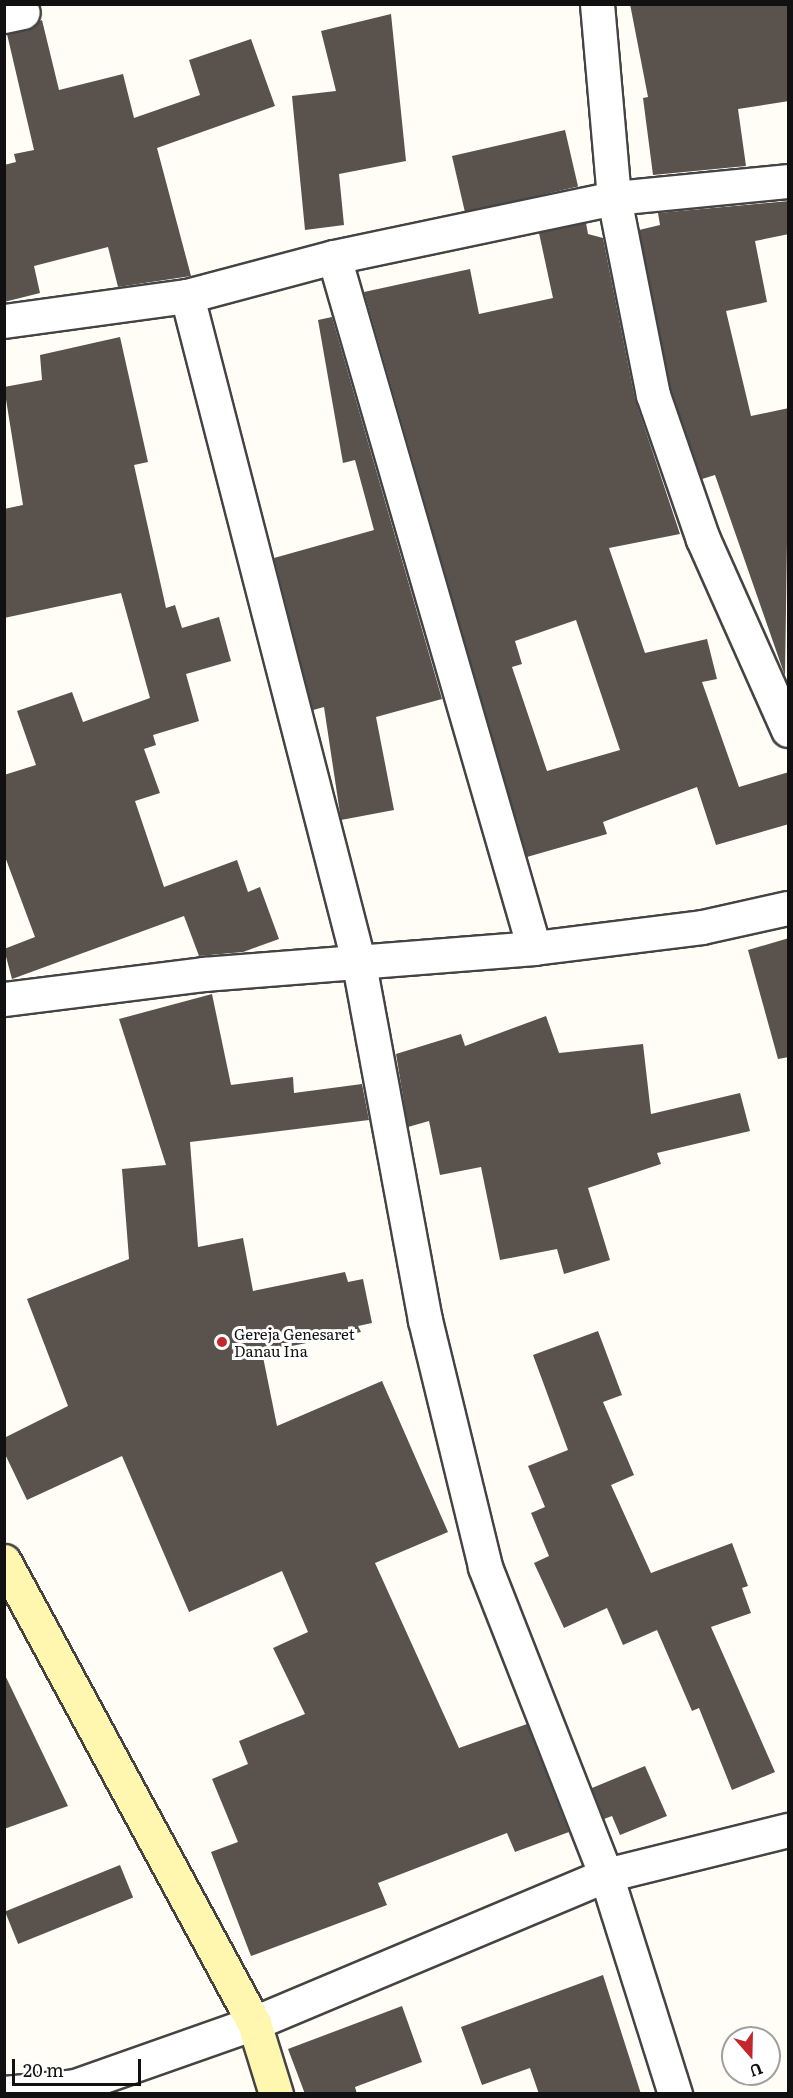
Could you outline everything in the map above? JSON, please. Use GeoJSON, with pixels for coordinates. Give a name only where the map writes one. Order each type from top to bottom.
{"type":"FeatureCollection","features":[{"type":"Feature","properties":{"kind":"street"},"geometry":{"type":"LineString","coordinates":[[597,4],[614,198],[653,395],[685,493],[789,730]]}},
{"type":"Feature","properties":{"kind":"street"},"geometry":{"type":"LineString","coordinates":[[4,321],[187,296],[334,257],[614,198],[789,181]]}},
{"type":"Feature","properties":{"kind":"street"},"geometry":{"type":"LineString","coordinates":[[334,257],[534,948]]}},
{"type":"Feature","properties":{"kind":"street"},"geometry":{"type":"LineString","coordinates":[[187,296],[359,964],[425,1320],[482,1556],[606,1875],[675,2094]]}},
{"type":"Feature","properties":{"kind":"street"},"geometry":{"type":"LineString","coordinates":[[4,999],[204,974],[359,964],[534,948],[702,927],[789,908]]}},
{"type":"Feature","properties":{"kind":"street"},"geometry":{"type":"LineString","coordinates":[[4,1561],[254,2023],[276,2094]]}},
{"type":"Feature","properties":{"kind":"street"},"geometry":{"type":"LineString","coordinates":[[4,2093],[75,2086],[254,2023],[606,1875],[789,1830]]}},
{"type":"Feature","properties":{"kind":"building"},"geometry":{"type":"Polygon","coordinates":[[[630,4],[789,4],[789,101],[738,109],[746,166],[653,175],[643,98],[648,97],[630,4]]]}},
{"type":"Feature","properties":{"kind":"building"},"geometry":{"type":"Polygon","coordinates":[[[391,14],[406,161],[339,174],[344,225],[305,230],[292,96],[336,91],[321,31],[391,14]]]}},
{"type":"Feature","properties":{"kind":"building"},"geometry":{"type":"Polygon","coordinates":[[[42,20],[59,90],[123,74],[134,118],[200,95],[189,60],[251,39],[275,106],[157,148],[191,276],[118,287],[108,247],[34,266],[40,293],[4,302],[4,165],[16,162],[14,154],[34,150],[7,34],[42,20]]]}},
{"type":"Feature","properties":{"kind":"building"},"geometry":{"type":"Polygon","coordinates":[[[565,130],[578,187],[465,213],[452,156],[565,130]]]}},
{"type":"Feature","properties":{"kind":"building"},"geometry":{"type":"Polygon","coordinates":[[[789,201],[789,234],[755,241],[767,302],[726,311],[751,416],[789,408],[785,676],[715,475],[702,479],[671,390],[639,230],[660,225],[658,213],[789,201]]]}},
{"type":"Feature","properties":{"kind":"building"},"geometry":{"type":"Polygon","coordinates":[[[586,223],[588,234],[603,238],[635,399],[680,534],[609,548],[645,653],[707,639],[717,679],[702,682],[739,787],[789,772],[789,824],[716,845],[697,787],[603,822],[607,834],[527,857],[364,292],[470,269],[479,314],[553,298],[539,233],[586,223]],[[576,620],[515,641],[522,664],[512,667],[547,771],[620,750],[576,620]]]}},
{"type":"Feature","properties":{"kind":"building"},"geometry":{"type":"Polygon","coordinates":[[[332,317],[442,699],[376,717],[394,810],[341,820],[324,707],[313,710],[274,558],[374,530],[355,460],[343,463],[318,320],[332,317]]]}},
{"type":"Feature","properties":{"kind":"building"},"geometry":{"type":"Polygon","coordinates":[[[120,337],[148,462],[134,465],[166,608],[175,605],[182,628],[219,617],[231,661],[186,674],[199,721],[153,735],[156,745],[144,749],[160,793],[135,801],[164,887],[237,860],[248,892],[260,887],[279,939],[243,952],[199,956],[184,916],[12,979],[4,949],[35,937],[4,854],[4,775],[36,765],[17,711],[72,692],[83,722],[150,698],[121,593],[4,618],[4,509],[23,505],[4,387],[42,380],[40,355],[120,337]]]}},
{"type":"Feature","properties":{"kind":"building"},"geometry":{"type":"Polygon","coordinates":[[[789,938],[789,1057],[778,1059],[748,950],[789,938]]]}},
{"type":"Feature","properties":{"kind":"building"},"geometry":{"type":"Polygon","coordinates":[[[212,994],[231,1085],[293,1077],[294,1093],[362,1084],[369,1120],[190,1142],[198,1247],[243,1238],[253,1291],[345,1272],[348,1282],[363,1279],[372,1323],[358,1326],[361,1332],[262,1352],[277,1426],[382,1381],[448,1532],[375,1563],[459,1748],[527,1724],[569,1832],[515,1852],[507,1833],[378,1883],[387,1905],[251,1956],[211,1852],[238,1842],[212,1779],[248,1764],[239,1741],[305,1714],[273,1648],[308,1632],[282,1571],[189,1612],[122,1456],[27,1500],[4,1452],[4,1438],[68,1406],[27,1299],[129,1259],[122,1169],[166,1165],[119,1019],[212,994]]]}},
{"type":"Feature","properties":{"kind":"building"},"geometry":{"type":"Polygon","coordinates":[[[546,1016],[559,1053],[643,1044],[651,1114],[740,1093],[750,1131],[657,1153],[661,1164],[588,1188],[610,1260],[564,1274],[557,1249],[500,1260],[481,1167],[440,1175],[429,1121],[408,1127],[396,1054],[461,1034],[465,1046],[546,1016]]]}},
{"type":"Feature","properties":{"kind":"building"},"geometry":{"type":"Polygon","coordinates":[[[598,1331],[622,1395],[603,1402],[634,1475],[611,1485],[651,1573],[732,1543],[748,1586],[742,1588],[751,1613],[711,1627],[775,1772],[732,1790],[699,1708],[692,1711],[657,1630],[623,1645],[607,1608],[564,1628],[534,1563],[549,1556],[531,1513],[545,1507],[528,1466],[568,1450],[533,1355],[598,1331]]]}},
{"type":"Feature","properties":{"kind":"building"},"geometry":{"type":"Polygon","coordinates":[[[4,1673],[68,1806],[4,1829],[4,1673]]]}},
{"type":"Feature","properties":{"kind":"building"},"geometry":{"type":"Polygon","coordinates":[[[645,1766],[667,1816],[620,1835],[612,1816],[604,1819],[592,1788],[645,1766]]]}},
{"type":"Feature","properties":{"kind":"building"},"geometry":{"type":"Polygon","coordinates":[[[120,1865],[133,1897],[18,1944],[5,1911],[120,1865]]]}},
{"type":"Feature","properties":{"kind":"building"},"geometry":{"type":"Polygon","coordinates":[[[603,1975],[641,2094],[539,2094],[530,2068],[482,2085],[461,2027],[603,1975]]]}},
{"type":"Feature","properties":{"kind":"building"},"geometry":{"type":"Polygon","coordinates":[[[402,2006],[422,2062],[355,2087],[357,2094],[305,2094],[288,2049],[402,2006]]]}},
{"type":"Feature","properties":{"kind":"place","name":"Gereja Genesaret Danau Ina"},"geometry":{"type":"Point","coordinates":[222,1342]}}]}
